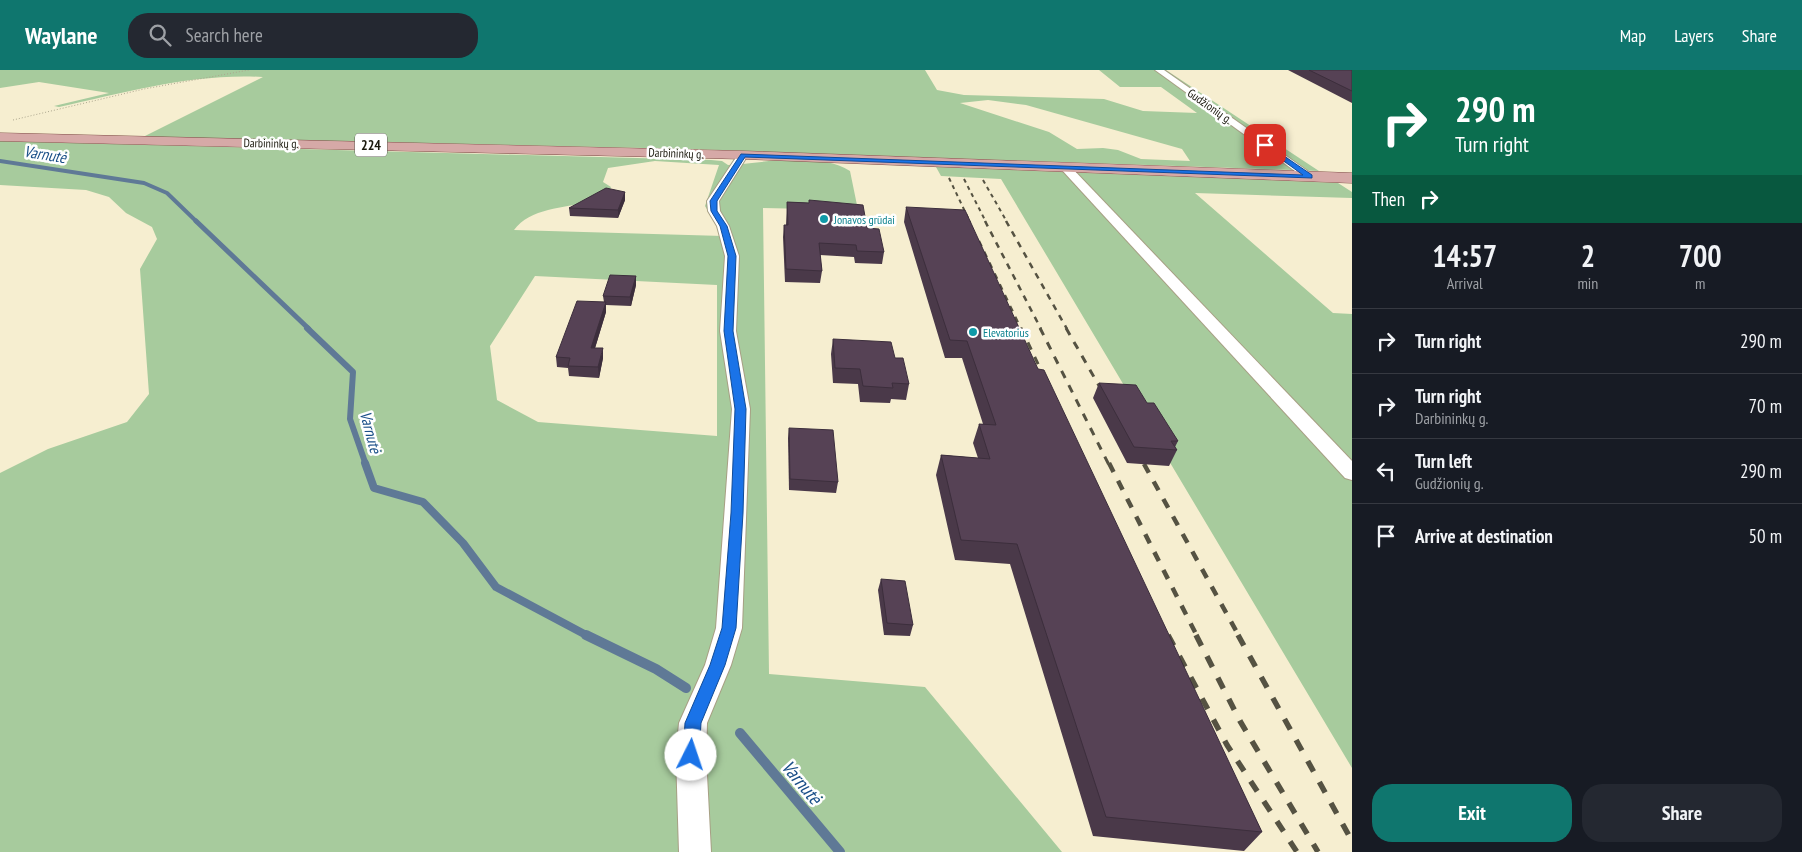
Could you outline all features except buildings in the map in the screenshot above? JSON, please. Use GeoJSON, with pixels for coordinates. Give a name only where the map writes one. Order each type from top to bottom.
{"type":"FeatureCollection","features":[{"type":"Feature","properties":{"kind":"main road","name":"Darbininkų g."},"geometry":{"type":"LineString","coordinates":[[0,137],[743,155],[1352,178]]}},
{"type":"Feature","properties":{"kind":"street","name":"Gudžionių g."},"geometry":{"type":"LineString","coordinates":[[1159,70],[1310,177]]}},
{"type":"Feature","properties":{"kind":"street"},"geometry":{"type":"LineString","coordinates":[[695,852],[691,755],[693,723],[718,665],[729,628],[737,513],[741,409],[728,331],[732,256],[723,226],[714,211],[713,201],[743,155]]}},
{"type":"Feature","properties":{"kind":"street"},"geometry":{"type":"LineString","coordinates":[[1065,167],[1352,474]]}},
{"type":"Feature","properties":{"kind":"path"},"geometry":{"type":"LineString","coordinates":[[9,121],[144,88],[249,70]]}},
{"type":"Feature","properties":{"kind":"green space"},"geometry":{"type":"Polygon","coordinates":[[[0,70],[925,70],[937,90],[964,95],[1104,99],[1143,111],[1197,113],[1161,87],[1120,87],[1099,70],[1166,70],[1319,171],[689,149],[143,137],[263,77],[211,78],[186,81],[59,107],[54,106],[109,93],[39,82],[0,88],[0,70]],[[988,100],[960,103],[1049,132],[1077,149],[1103,148],[1118,150],[1141,159],[1190,161],[1182,149],[1026,105],[988,100]]]}},
{"type":"Feature","properties":{"kind":"green space"},"geometry":{"type":"Polygon","coordinates":[[[0,141],[711,160],[722,161],[728,165],[807,160],[823,161],[850,171],[858,210],[763,208],[769,674],[925,687],[1062,852],[0,852],[0,473],[48,449],[127,422],[149,394],[140,269],[157,239],[152,227],[126,213],[109,197],[86,190],[0,185],[0,141]],[[655,161],[608,168],[603,182],[611,187],[609,191],[597,199],[538,213],[529,217],[514,230],[723,236],[705,206],[719,165],[655,161]],[[535,276],[490,346],[497,400],[538,422],[717,436],[717,285],[535,276]]]}},
{"type":"Feature","properties":{"kind":"green space"},"geometry":{"type":"Polygon","coordinates":[[[936,167],[1338,183],[1352,192],[1352,198],[1195,193],[1333,313],[1352,314],[1352,768],[1001,179],[941,176],[936,167]]]}},
{"type":"Feature","properties":{"kind":"waterway","name":"Varnutė"},"geometry":{"type":"LineString","coordinates":[[0,161],[144,183],[167,193],[197,222]]}},
{"type":"Feature","properties":{"kind":"waterway","name":"Varnutė"},"geometry":{"type":"LineString","coordinates":[[196,221],[309,329]]}},
{"type":"Feature","properties":{"kind":"waterway","name":"Varnutė"},"geometry":{"type":"LineString","coordinates":[[307,328],[353,372],[350,419],[366,465]]}},
{"type":"Feature","properties":{"kind":"waterway","name":"Varnutė"},"geometry":{"type":"LineString","coordinates":[[365,463],[374,488],[423,502],[463,543],[496,587],[587,636]]}},
{"type":"Feature","properties":{"kind":"waterway","name":"Varnutė"},"geometry":{"type":"LineString","coordinates":[[587,636],[656,669],[686,688]]}},
{"type":"Feature","properties":{"kind":"waterway","name":"Varnutė"},"geometry":{"type":"LineString","coordinates":[[740,733],[840,852]]}},
{"type":"Feature","properties":{"kind":"railway"},"geometry":{"type":"LineString","coordinates":[[949,178],[970,222]]}},
{"type":"Feature","properties":{"kind":"railway"},"geometry":{"type":"LineString","coordinates":[[964,179],[986,222]]}},
{"type":"Feature","properties":{"kind":"railway"},"geometry":{"type":"LineString","coordinates":[[983,180],[1007,222]]}},
{"type":"Feature","properties":{"kind":"railway"},"geometry":{"type":"LineString","coordinates":[[985,221],[1041,329]]}},
{"type":"Feature","properties":{"kind":"railway"},"geometry":{"type":"LineString","coordinates":[[1006,221],[1067,329]]}},
{"type":"Feature","properties":{"kind":"railway"},"geometry":{"type":"LineString","coordinates":[[979,241],[1021,329]]}},
{"type":"Feature","properties":{"kind":"railway"},"geometry":{"type":"LineString","coordinates":[[1021,328],[1047,383]]}},
{"type":"Feature","properties":{"kind":"railway"},"geometry":{"type":"LineString","coordinates":[[1040,328],[1109,465]]}},
{"type":"Feature","properties":{"kind":"railway"},"geometry":{"type":"LineString","coordinates":[[1066,328],[1106,398]]}},
{"type":"Feature","properties":{"kind":"railway"},"geometry":{"type":"LineString","coordinates":[[1109,463],[1197,636]]}},
{"type":"Feature","properties":{"kind":"railway"},"geometry":{"type":"LineString","coordinates":[[1144,464],[1239,636]]}},
{"type":"Feature","properties":{"kind":"railway"},"geometry":{"type":"LineString","coordinates":[[1168,635],[1227,745],[1297,852]]}},
{"type":"Feature","properties":{"kind":"railway"},"geometry":{"type":"LineString","coordinates":[[1196,635],[1240,721],[1318,852]]}},
{"type":"Feature","properties":{"kind":"railway"},"geometry":{"type":"LineString","coordinates":[[1238,635],[1352,841]]}},
{"type":"Feature","properties":{"kind":"place","name":"Jonavos grūdai"},"geometry":{"type":"Point","coordinates":[824,219]}},
{"type":"Feature","properties":{"kind":"place","name":"Elevatorius"},"geometry":{"type":"Point","coordinates":[973,332]}},
{"type":"Feature","properties":{"kind":"route"},"geometry":{"type":"LineString","coordinates":[[691,755],[693,723],[718,665],[729,628],[737,513],[741,409],[728,331],[732,256],[729,241],[714,211],[713,201],[743,155],[1310,177],[1265,145]]}}]}
